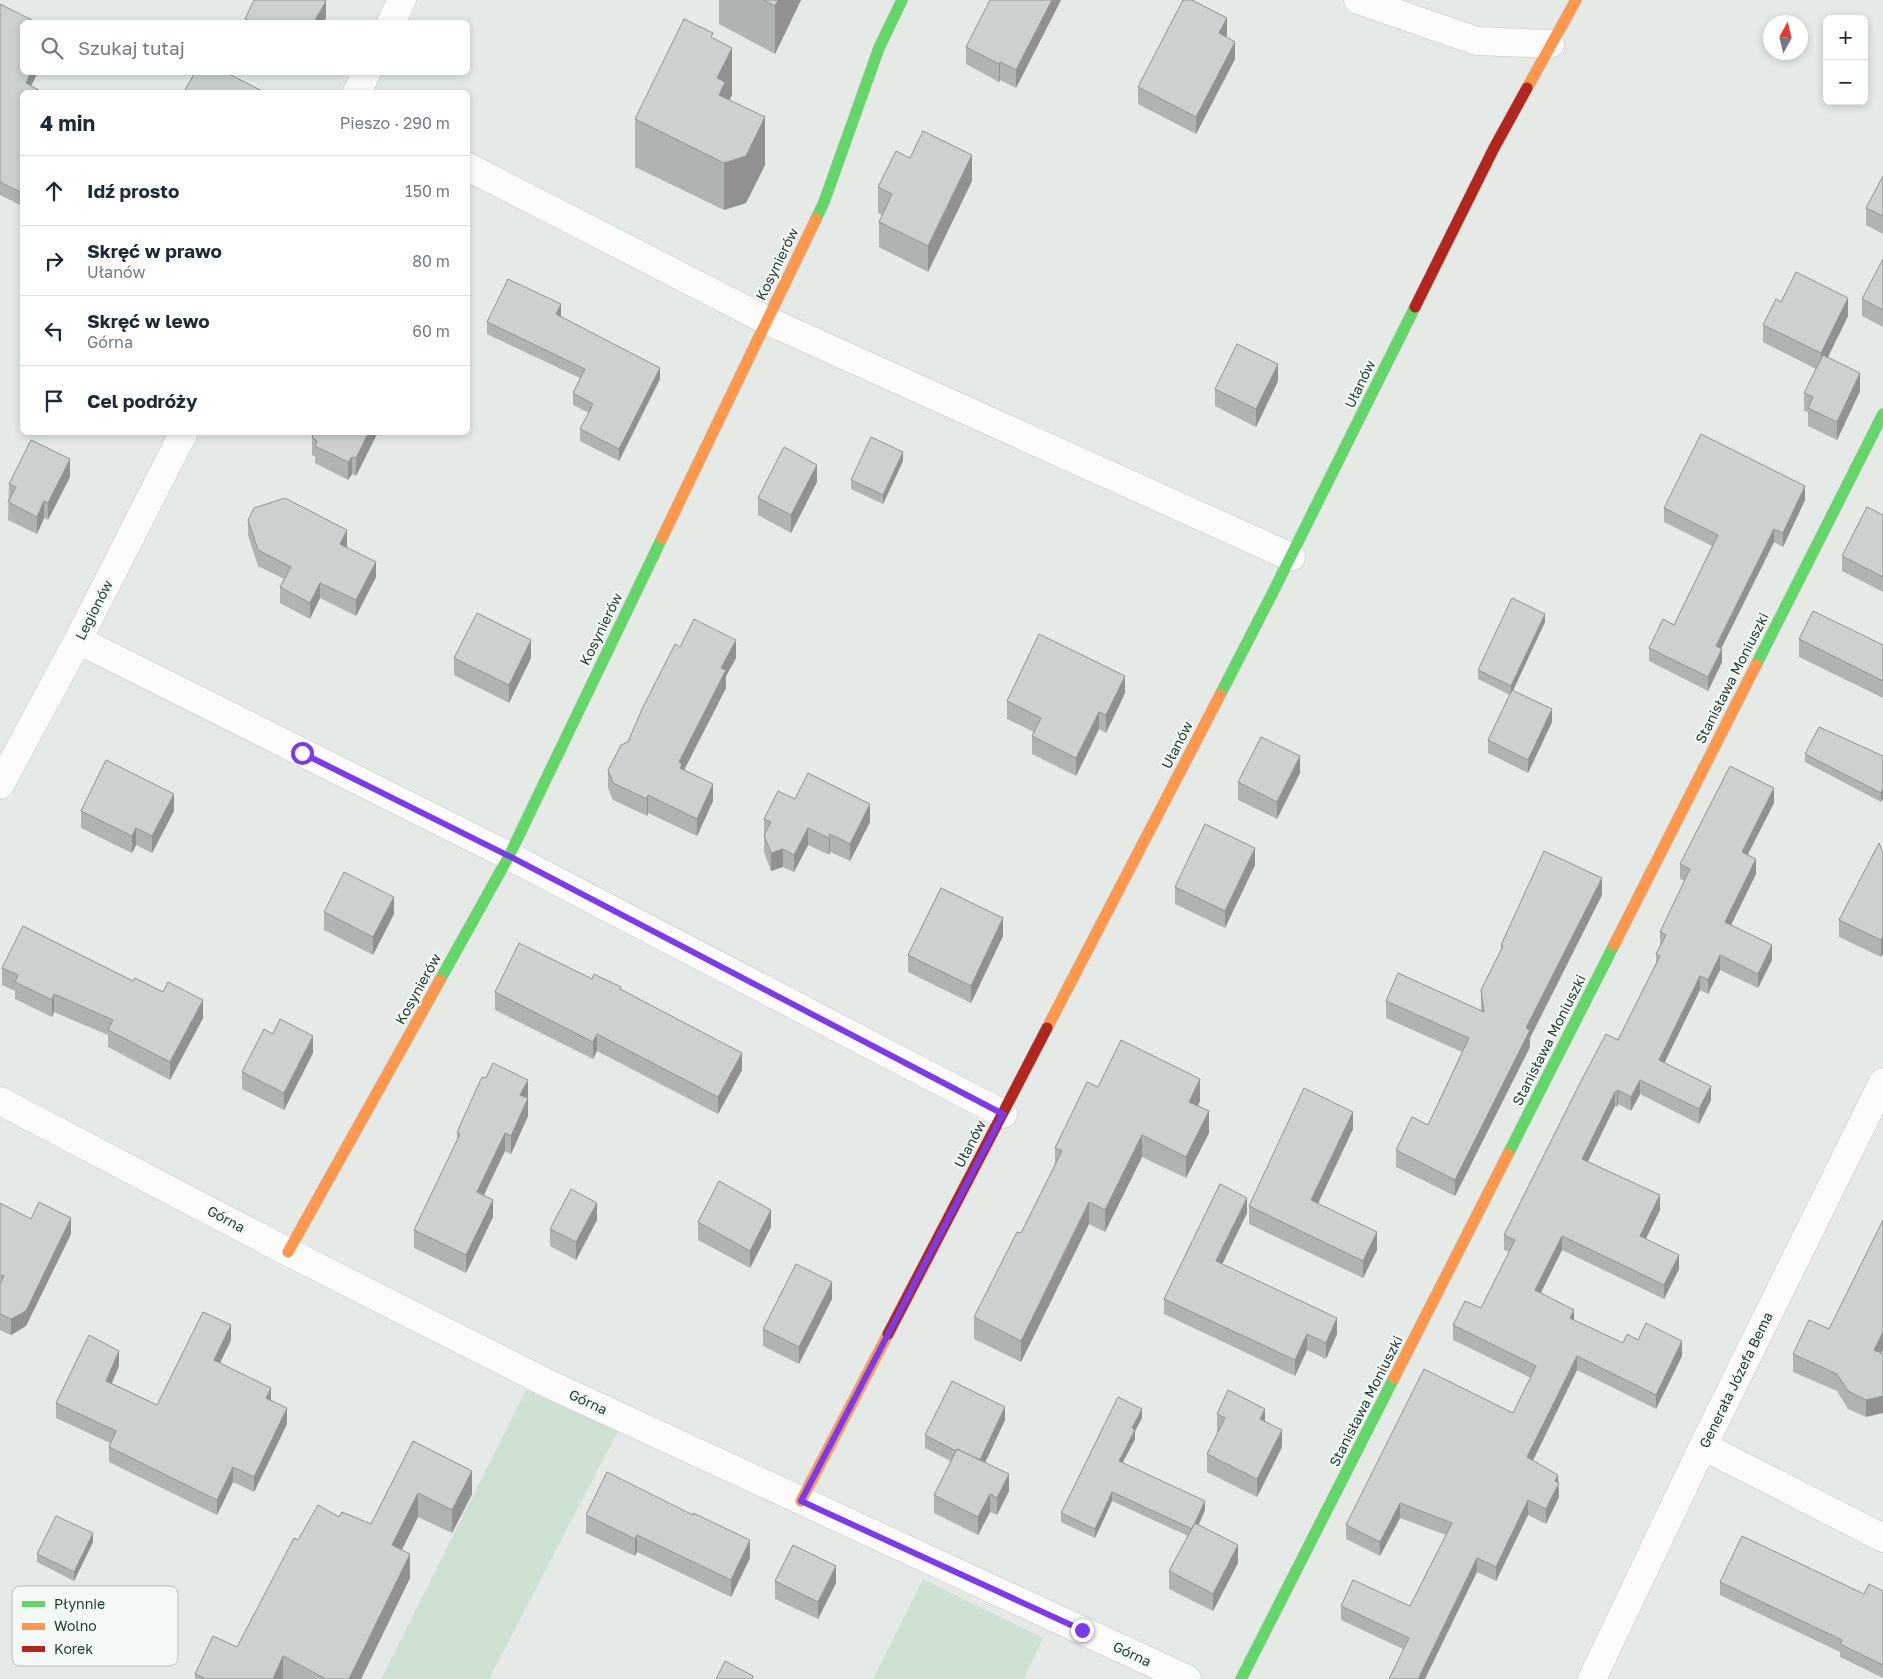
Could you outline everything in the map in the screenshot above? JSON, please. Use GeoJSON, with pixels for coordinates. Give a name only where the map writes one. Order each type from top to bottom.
{"type":"FeatureCollection","features":[{"type":"Feature","properties":{"kind":"street"},"geometry":{"type":"LineString","coordinates":[[392,20],[402,0]]}},
{"type":"Feature","properties":{"kind":"street","name":"Kosynierów"},"geometry":{"type":"LineString","coordinates":[[288,1252],[509,856],[824,202],[879,48],[902,0]]}},
{"type":"Feature","properties":{"kind":"street"},"geometry":{"type":"LineString","coordinates":[[1358,0],[1477,41],[1550,44]]}},
{"type":"Feature","properties":{"kind":"street","name":"Ułanów"},"geometry":{"type":"LineString","coordinates":[[801,1501],[1291,557],[1494,148],[1576,0]]}},
{"type":"Feature","properties":{"kind":"street"},"geometry":{"type":"LineString","coordinates":[[358,90],[366,75]]}},
{"type":"Feature","properties":{"kind":"street"},"geometry":{"type":"LineString","coordinates":[[470,168],[766,320],[1291,557]]}},
{"type":"Feature","properties":{"kind":"street","name":"Stanisława Moniuszki"},"geometry":{"type":"LineString","coordinates":[[1242,1679],[1883,414]]}},
{"type":"Feature","properties":{"kind":"street","name":"Legionów"},"geometry":{"type":"LineString","coordinates":[[0,785],[78,640],[182,435]]}},
{"type":"Feature","properties":{"kind":"street"},"geometry":{"type":"LineString","coordinates":[[78,640],[509,856],[1003,1114]]}},
{"type":"Feature","properties":{"kind":"street","name":"Generała Józefa Bema"},"geometry":{"type":"LineString","coordinates":[[1592,1679],[1703,1446],[1883,1082]]}},
{"type":"Feature","properties":{"kind":"street","name":"Górna"},"geometry":{"type":"LineString","coordinates":[[0,1101],[288,1252],[547,1383],[1187,1679]]}},
{"type":"Feature","properties":{"kind":"street"},"geometry":{"type":"LineString","coordinates":[[1703,1446],[1883,1538]]}},
{"type":"Feature","properties":{"kind":"green space"},"geometry":{"type":"Polygon","coordinates":[[[526,1390],[618,1431],[489,1679],[381,1679],[526,1390]]]}},
{"type":"Feature","properties":{"kind":"green space"},"geometry":{"type":"Polygon","coordinates":[[[923,1579],[1043,1638],[1024,1679],[873,1679],[923,1579]]]}},
{"type":"Feature","properties":{"kind":"building"},"geometry":{"type":"Polygon","coordinates":[[[254,0],[326,1],[315,20],[245,19],[254,0]]]}},
{"type":"Feature","properties":{"kind":"building"},"geometry":{"type":"Polygon","coordinates":[[[763,0],[778,0],[775,6],[763,0]]]}},
{"type":"Feature","properties":{"kind":"building"},"geometry":{"type":"Polygon","coordinates":[[[990,0],[1052,0],[1016,70],[1000,62],[999,64],[966,47],[990,0]]]}},
{"type":"Feature","properties":{"kind":"building"},"geometry":{"type":"Polygon","coordinates":[[[1183,0],[1192,0],[1227,18],[1219,33],[1235,42],[1196,117],[1138,87],[1183,0]]]}},
{"type":"Feature","properties":{"kind":"building"},"geometry":{"type":"Polygon","coordinates":[[[0,4],[32,20],[20,20],[20,75],[30,75],[26,83],[38,90],[20,90],[20,192],[0,182],[0,4]]]}},
{"type":"Feature","properties":{"kind":"building"},"geometry":{"type":"Polygon","coordinates":[[[684,19],[713,33],[711,37],[732,48],[717,78],[725,82],[719,95],[765,117],[746,156],[724,163],[635,119],[684,19]]]}},
{"type":"Feature","properties":{"kind":"building"},"geometry":{"type":"Polygon","coordinates":[[[193,75],[231,75],[260,90],[185,90],[193,75]]]}},
{"type":"Feature","properties":{"kind":"building"},"geometry":{"type":"Polygon","coordinates":[[[923,131],[972,155],[928,246],[879,222],[892,194],[878,187],[896,151],[910,158],[923,131]]]}},
{"type":"Feature","properties":{"kind":"building"},"geometry":{"type":"Polygon","coordinates":[[[1883,176],[1883,216],[1866,208],[1883,176]]]}},
{"type":"Feature","properties":{"kind":"building"},"geometry":{"type":"Polygon","coordinates":[[[1883,259],[1883,310],[1862,299],[1883,259]]]}},
{"type":"Feature","properties":{"kind":"building"},"geometry":{"type":"Polygon","coordinates":[[[1796,272],[1848,298],[1821,353],[1763,325],[1776,299],[1781,302],[1796,272]]]}},
{"type":"Feature","properties":{"kind":"building"},"geometry":{"type":"Polygon","coordinates":[[[508,279],[561,304],[556,314],[660,368],[619,449],[580,429],[593,404],[573,393],[585,369],[487,322],[508,279]]]}},
{"type":"Feature","properties":{"kind":"building"},"geometry":{"type":"Polygon","coordinates":[[[1237,344],[1278,364],[1256,409],[1215,389],[1237,344]]]}},
{"type":"Feature","properties":{"kind":"building"},"geometry":{"type":"Polygon","coordinates":[[[1823,355],[1860,373],[1837,422],[1808,408],[1813,397],[1804,393],[1823,355]]]}},
{"type":"Feature","properties":{"kind":"building"},"geometry":{"type":"Polygon","coordinates":[[[1701,434],[1805,486],[1783,533],[1774,529],[1716,646],[1722,649],[1708,677],[1649,648],[1663,619],[1674,625],[1718,535],[1664,508],[1701,434]]]}},
{"type":"Feature","properties":{"kind":"building"},"geometry":{"type":"Polygon","coordinates":[[[313,435],[368,435],[356,458],[352,457],[348,462],[315,446],[317,441],[312,437],[313,435]]]}},
{"type":"Feature","properties":{"kind":"building"},"geometry":{"type":"Polygon","coordinates":[[[871,437],[903,452],[883,495],[851,480],[871,437]]]}},
{"type":"Feature","properties":{"kind":"building"},"geometry":{"type":"Polygon","coordinates":[[[31,440],[70,459],[48,503],[44,501],[37,517],[8,502],[16,487],[9,484],[31,440]]]}},
{"type":"Feature","properties":{"kind":"building"},"geometry":{"type":"Polygon","coordinates":[[[784,447],[817,465],[791,515],[758,498],[784,447]]]}},
{"type":"Feature","properties":{"kind":"building"},"geometry":{"type":"Polygon","coordinates":[[[285,498],[347,530],[340,544],[376,562],[356,600],[320,583],[310,603],[280,587],[291,567],[258,550],[248,520],[254,508],[285,498]]]}},
{"type":"Feature","properties":{"kind":"building"},"geometry":{"type":"Polygon","coordinates":[[[1867,507],[1883,515],[1883,577],[1842,556],[1867,507]]]}},
{"type":"Feature","properties":{"kind":"building"},"geometry":{"type":"Polygon","coordinates":[[[1512,598],[1545,614],[1511,686],[1478,670],[1512,598]]]}},
{"type":"Feature","properties":{"kind":"building"},"geometry":{"type":"Polygon","coordinates":[[[1813,611],[1883,645],[1883,681],[1799,639],[1813,611]]]}},
{"type":"Feature","properties":{"kind":"building"},"geometry":{"type":"Polygon","coordinates":[[[477,613],[531,640],[509,685],[454,658],[477,613]]]}},
{"type":"Feature","properties":{"kind":"building"},"geometry":{"type":"Polygon","coordinates":[[[694,619],[736,640],[721,668],[726,670],[679,762],[682,764],[680,768],[713,784],[697,819],[648,795],[647,799],[613,783],[608,770],[621,745],[628,742],[642,709],[675,644],[680,647],[694,619]]]}},
{"type":"Feature","properties":{"kind":"building"},"geometry":{"type":"Polygon","coordinates":[[[1039,634],[1125,676],[1106,715],[1099,712],[1076,758],[1032,736],[1041,718],[1007,701],[1039,634]]]}},
{"type":"Feature","properties":{"kind":"building"},"geometry":{"type":"Polygon","coordinates":[[[1512,690],[1552,709],[1528,760],[1488,740],[1512,690]]]}},
{"type":"Feature","properties":{"kind":"building"},"geometry":{"type":"Polygon","coordinates":[[[1819,727],[1883,756],[1883,789],[1881,793],[1805,754],[1819,727]]]}},
{"type":"Feature","properties":{"kind":"building"},"geometry":{"type":"Polygon","coordinates":[[[1261,737],[1300,756],[1277,802],[1238,782],[1261,737]]]}},
{"type":"Feature","properties":{"kind":"building"},"geometry":{"type":"Polygon","coordinates":[[[106,760],[174,794],[152,836],[136,828],[132,836],[81,811],[106,760]]]}},
{"type":"Feature","properties":{"kind":"building"},"geometry":{"type":"Polygon","coordinates":[[[1730,766],[1774,788],[1742,852],[1756,859],[1725,922],[1772,945],[1758,974],[1720,955],[1708,980],[1700,976],[1659,1060],[1711,1086],[1699,1109],[1640,1080],[1631,1097],[1618,1090],[1615,1092],[1582,1159],[1660,1195],[1640,1236],[1679,1255],[1664,1285],[1562,1236],[1535,1290],[1574,1310],[1570,1318],[1623,1343],[1627,1334],[1638,1340],[1646,1323],[1682,1341],[1656,1395],[1577,1356],[1527,1457],[1558,1475],[1555,1481],[1559,1483],[1546,1509],[1528,1500],[1496,1567],[1477,1558],[1418,1679],[1389,1679],[1409,1638],[1341,1606],[1353,1580],[1410,1606],[1452,1523],[1400,1503],[1380,1542],[1346,1525],[1424,1369],[1513,1413],[1536,1366],[1453,1325],[1465,1301],[1481,1308],[1515,1240],[1504,1235],[1580,1083],[1606,1034],[1618,1040],[1660,956],[1656,954],[1666,935],[1660,932],[1690,869],[1680,864],[1730,766]]]}},
{"type":"Feature","properties":{"kind":"building"},"geometry":{"type":"Polygon","coordinates":[[[808,773],[870,804],[850,844],[830,834],[829,838],[808,828],[794,855],[783,849],[771,853],[764,835],[771,822],[764,819],[778,791],[795,799],[808,773]]]}},
{"type":"Feature","properties":{"kind":"building"},"geometry":{"type":"Polygon","coordinates":[[[1205,824],[1255,848],[1225,911],[1175,887],[1205,824]]]}},
{"type":"Feature","properties":{"kind":"building"},"geometry":{"type":"Polygon","coordinates":[[[1879,843],[1883,853],[1883,936],[1881,940],[1839,920],[1879,843]]]}},
{"type":"Feature","properties":{"kind":"building"},"geometry":{"type":"Polygon","coordinates":[[[1544,851],[1602,878],[1526,1028],[1530,1030],[1455,1180],[1396,1150],[1412,1117],[1428,1125],[1469,1038],[1386,1001],[1398,973],[1484,1012],[1481,990],[1503,946],[1501,945],[1544,851]]]}},
{"type":"Feature","properties":{"kind":"building"},"geometry":{"type":"Polygon","coordinates":[[[344,872],[394,897],[373,937],[324,912],[344,872]]]}},
{"type":"Feature","properties":{"kind":"building"},"geometry":{"type":"Polygon","coordinates":[[[941,888],[1003,918],[971,986],[908,955],[941,888]]]}},
{"type":"Feature","properties":{"kind":"building"},"geometry":{"type":"Polygon","coordinates":[[[23,926],[133,981],[135,978],[163,992],[168,982],[203,1000],[170,1062],[108,1030],[113,1020],[54,994],[52,1000],[15,982],[18,975],[2,968],[23,926]]]}},
{"type":"Feature","properties":{"kind":"building"},"geometry":{"type":"Polygon","coordinates":[[[519,943],[592,979],[594,974],[621,987],[620,989],[742,1053],[718,1097],[597,1034],[593,1042],[495,992],[519,943]]]}},
{"type":"Feature","properties":{"kind":"building"},"geometry":{"type":"Polygon","coordinates":[[[280,1019],[313,1036],[284,1093],[242,1072],[264,1029],[273,1034],[280,1019]]]}},
{"type":"Feature","properties":{"kind":"building"},"geometry":{"type":"Polygon","coordinates":[[[1121,1040],[1200,1079],[1189,1102],[1209,1111],[1186,1157],[1142,1135],[1105,1210],[1089,1202],[1021,1341],[974,1317],[1017,1232],[1021,1233],[1062,1151],[1055,1148],[1087,1082],[1098,1087],[1121,1040]]]}},
{"type":"Feature","properties":{"kind":"building"},"geometry":{"type":"Polygon","coordinates":[[[493,1063],[528,1080],[520,1095],[528,1098],[511,1136],[505,1133],[477,1192],[493,1200],[466,1255],[414,1230],[460,1134],[457,1132],[482,1077],[486,1078],[493,1063]]]}},
{"type":"Feature","properties":{"kind":"building"},"geometry":{"type":"Polygon","coordinates":[[[1304,1088],[1353,1112],[1311,1200],[1377,1232],[1363,1261],[1249,1206],[1304,1088]]]}},
{"type":"Feature","properties":{"kind":"building"},"geometry":{"type":"Polygon","coordinates":[[[719,1181],[771,1210],[750,1251],[698,1222],[719,1181]]]}},
{"type":"Feature","properties":{"kind":"building"},"geometry":{"type":"Polygon","coordinates":[[[1220,1184],[1247,1198],[1216,1261],[1337,1318],[1326,1343],[1307,1334],[1295,1360],[1164,1299],[1220,1184]]]}},
{"type":"Feature","properties":{"kind":"building"},"geometry":{"type":"Polygon","coordinates":[[[571,1189],[597,1203],[576,1242],[550,1229],[571,1189]]]}},
{"type":"Feature","properties":{"kind":"building"},"geometry":{"type":"Polygon","coordinates":[[[39,1202],[71,1218],[26,1311],[11,1319],[0,1314],[0,1284],[4,1276],[0,1275],[0,1203],[31,1219],[39,1202]]]}},
{"type":"Feature","properties":{"kind":"building"},"geometry":{"type":"Polygon","coordinates":[[[1883,1220],[1883,1332],[1874,1350],[1883,1354],[1883,1396],[1866,1400],[1848,1391],[1837,1374],[1793,1354],[1809,1320],[1829,1329],[1883,1220]]]}},
{"type":"Feature","properties":{"kind":"building"},"geometry":{"type":"Polygon","coordinates":[[[796,1264],[832,1282],[799,1347],[763,1329],[796,1264]]]}},
{"type":"Feature","properties":{"kind":"building"},"geometry":{"type":"Polygon","coordinates":[[[203,1312],[231,1325],[214,1360],[271,1388],[266,1398],[287,1408],[254,1477],[233,1467],[217,1500],[109,1447],[116,1431],[56,1403],[89,1335],[119,1351],[106,1381],[157,1405],[203,1312]]]}},
{"type":"Feature","properties":{"kind":"building"},"geometry":{"type":"Polygon","coordinates":[[[952,1381],[1005,1407],[980,1460],[957,1449],[956,1451],[925,1435],[952,1381]]]}},
{"type":"Feature","properties":{"kind":"building"},"geometry":{"type":"Polygon","coordinates":[[[1228,1390],[1265,1409],[1260,1419],[1282,1430],[1257,1479],[1207,1454],[1225,1418],[1217,1414],[1228,1390]]]}},
{"type":"Feature","properties":{"kind":"building"},"geometry":{"type":"Polygon","coordinates":[[[1118,1397],[1142,1409],[1132,1428],[1135,1430],[1119,1461],[1205,1501],[1192,1529],[1112,1492],[1095,1529],[1061,1513],[1118,1397]]]}},
{"type":"Feature","properties":{"kind":"building"},"geometry":{"type":"Polygon","coordinates":[[[413,1441],[472,1471],[452,1510],[418,1493],[392,1545],[410,1554],[349,1679],[326,1679],[283,1656],[273,1679],[206,1679],[195,1674],[213,1636],[237,1647],[294,1538],[298,1540],[318,1505],[339,1517],[342,1512],[371,1524],[413,1441]]]}},
{"type":"Feature","properties":{"kind":"building"},"geometry":{"type":"Polygon","coordinates":[[[957,1449],[1009,1474],[997,1498],[990,1494],[978,1517],[934,1495],[957,1449]]]}},
{"type":"Feature","properties":{"kind":"building"},"geometry":{"type":"Polygon","coordinates":[[[607,1472],[693,1515],[693,1513],[750,1540],[731,1580],[637,1535],[635,1539],[586,1515],[607,1472]]]}},
{"type":"Feature","properties":{"kind":"building"},"geometry":{"type":"Polygon","coordinates":[[[56,1516],[93,1533],[74,1572],[37,1554],[56,1516]]]}},
{"type":"Feature","properties":{"kind":"building"},"geometry":{"type":"Polygon","coordinates":[[[1195,1523],[1238,1545],[1213,1594],[1169,1571],[1195,1523]]]}},
{"type":"Feature","properties":{"kind":"building"},"geometry":{"type":"Polygon","coordinates":[[[1742,1536],[1864,1594],[1869,1584],[1883,1591],[1883,1665],[1840,1644],[1842,1640],[1720,1582],[1742,1536]]]}},
{"type":"Feature","properties":{"kind":"building"},"geometry":{"type":"Polygon","coordinates":[[[793,1545],[836,1566],[818,1602],[775,1581],[793,1545]]]}},
{"type":"Feature","properties":{"kind":"building"},"geometry":{"type":"Polygon","coordinates":[[[725,1661],[753,1676],[752,1679],[716,1679],[725,1661]]]}},
{"type":"Feature","properties":{"kind":"traffic: fast"},"geometry":{"type":"LineString","coordinates":[[816,219],[824,202],[879,48],[902,0]]}},
{"type":"Feature","properties":{"kind":"traffic: fast"},"geometry":{"type":"LineString","coordinates":[[1220,695],[1415,307]]}},
{"type":"Feature","properties":{"kind":"traffic: fast"},"geometry":{"type":"LineString","coordinates":[[1756,665],[1883,414]]}},
{"type":"Feature","properties":{"kind":"traffic: fast"},"geometry":{"type":"LineString","coordinates":[[440,980],[509,856],[662,538]]}},
{"type":"Feature","properties":{"kind":"traffic: fast"},"geometry":{"type":"LineString","coordinates":[[1508,1154],[1614,945]]}},
{"type":"Feature","properties":{"kind":"traffic: fast"},"geometry":{"type":"LineString","coordinates":[[1241,1679],[1394,1378]]}},
{"type":"Feature","properties":{"kind":"traffic: slow"},"geometry":{"type":"LineString","coordinates":[[1527,88],[1576,0]]}},
{"type":"Feature","properties":{"kind":"traffic: slow"},"geometry":{"type":"LineString","coordinates":[[662,538],[816,219]]}},
{"type":"Feature","properties":{"kind":"traffic: slow"},"geometry":{"type":"LineString","coordinates":[[1614,945],[1756,665]]}},
{"type":"Feature","properties":{"kind":"traffic: slow"},"geometry":{"type":"LineString","coordinates":[[1047,1028],[1220,695]]}},
{"type":"Feature","properties":{"kind":"traffic: slow"},"geometry":{"type":"LineString","coordinates":[[288,1252],[440,980]]}},
{"type":"Feature","properties":{"kind":"traffic: slow"},"geometry":{"type":"LineString","coordinates":[[1394,1378],[1508,1154]]}},
{"type":"Feature","properties":{"kind":"traffic: slow"},"geometry":{"type":"LineString","coordinates":[[801,1501],[888,1334]]}},
{"type":"Feature","properties":{"kind":"traffic: jam"},"geometry":{"type":"LineString","coordinates":[[1415,307],[1494,148],[1527,88]]}},
{"type":"Feature","properties":{"kind":"traffic: jam"},"geometry":{"type":"LineString","coordinates":[[888,1334],[1047,1028]]}},
{"type":"Feature","properties":{"kind":"route"},"geometry":{"type":"LineString","coordinates":[[302,753],[509,856],[1003,1114],[801,1501],[1082,1630]]}}]}
